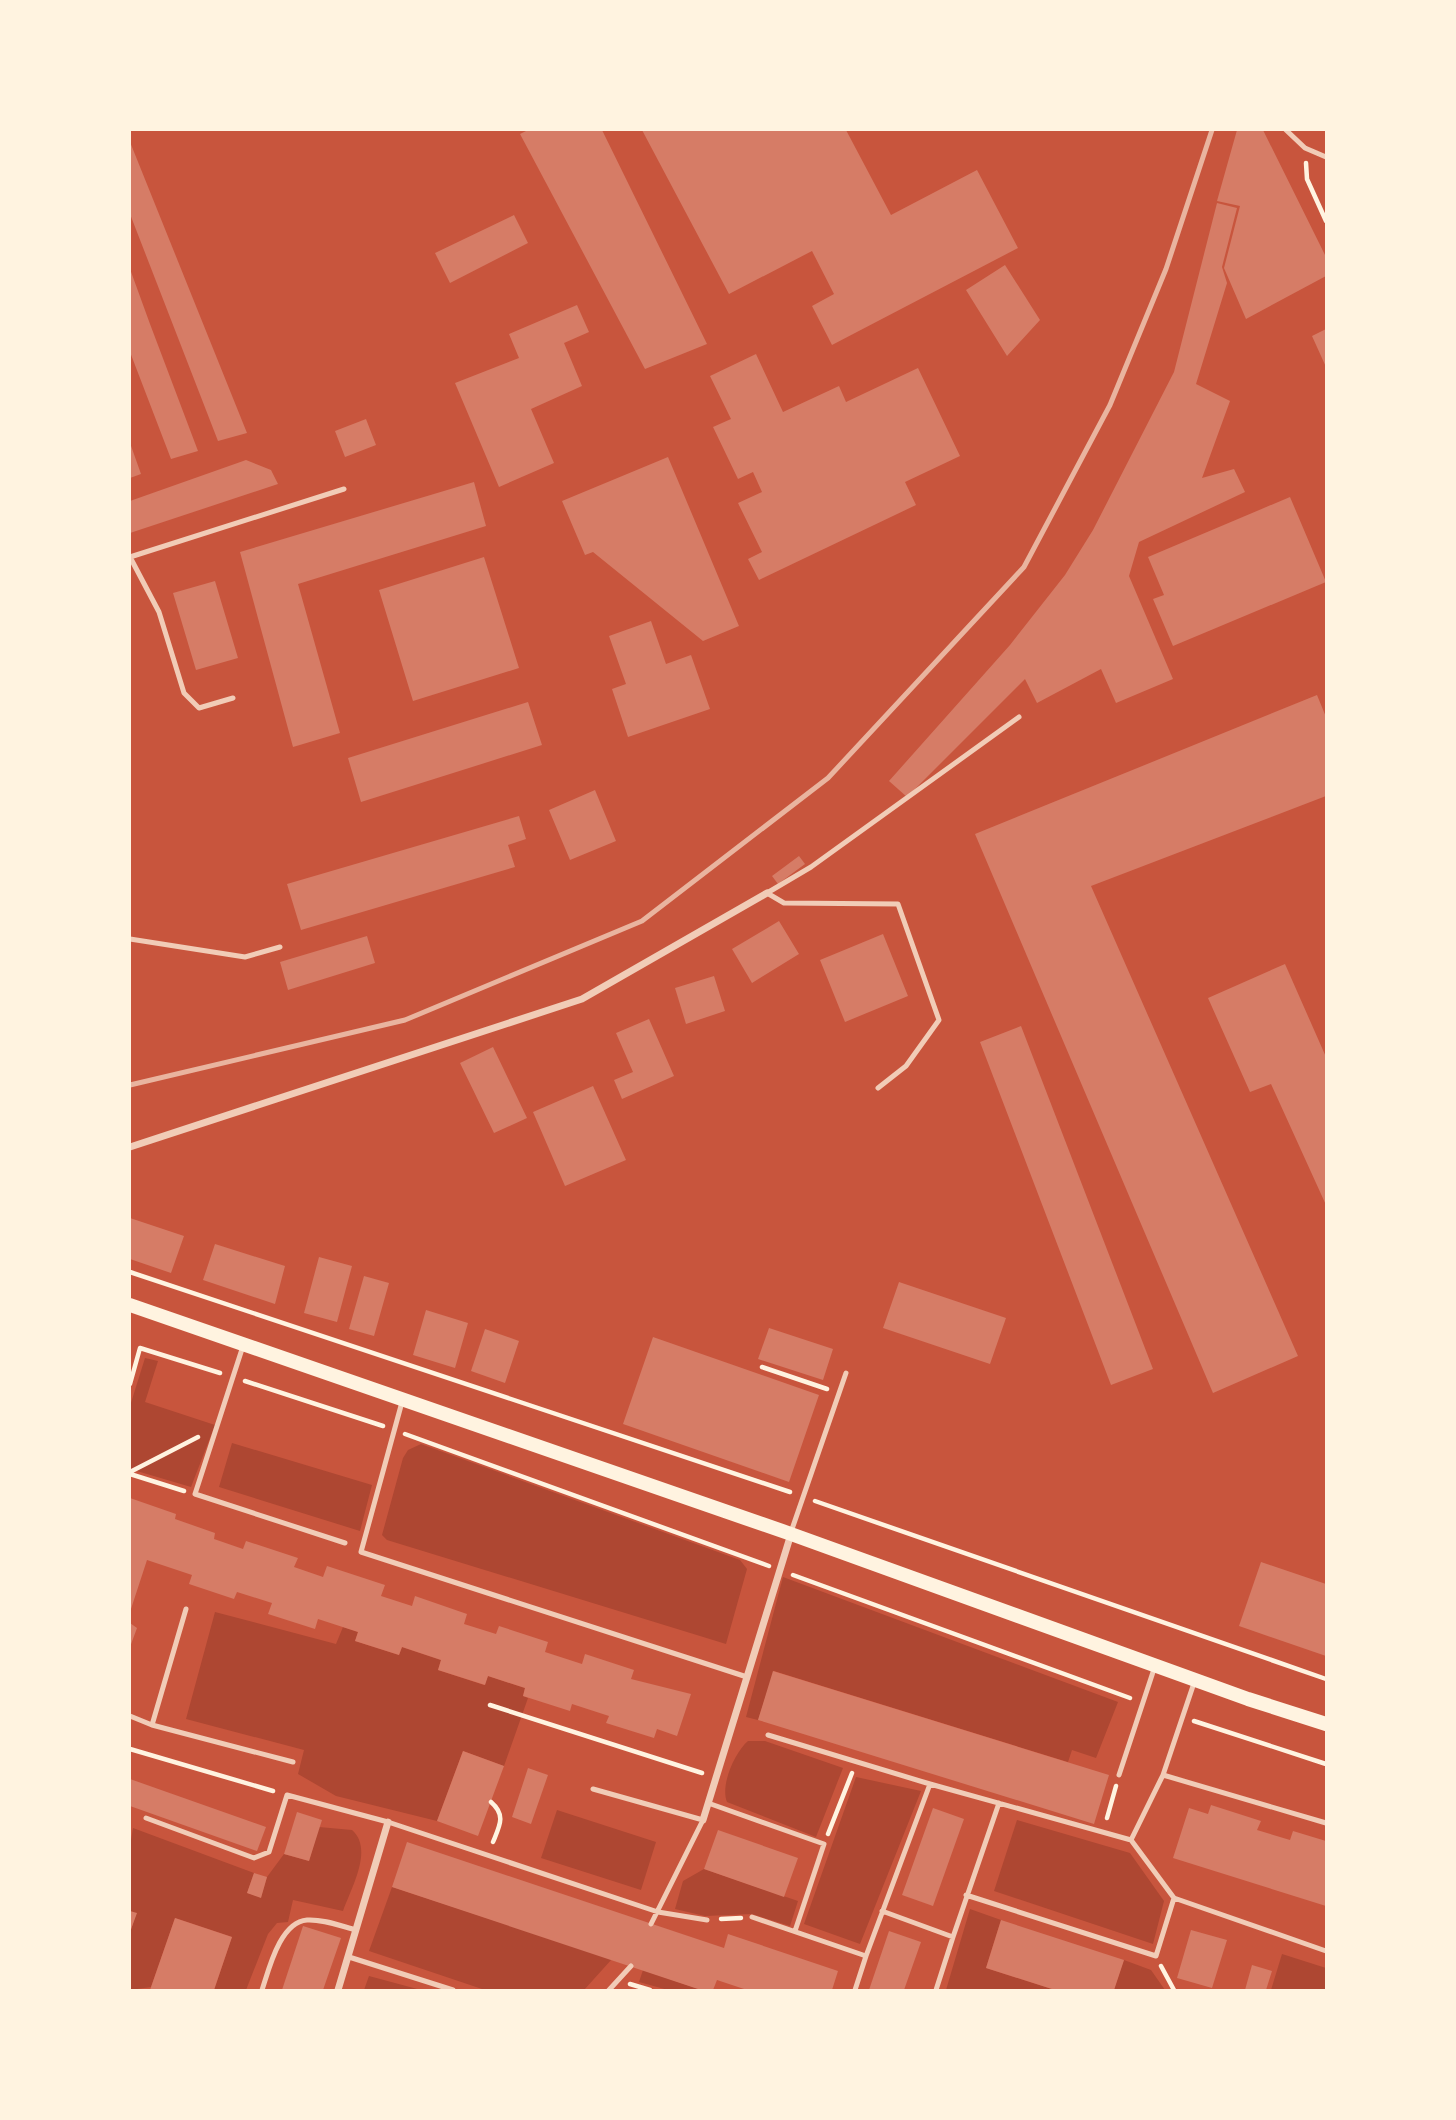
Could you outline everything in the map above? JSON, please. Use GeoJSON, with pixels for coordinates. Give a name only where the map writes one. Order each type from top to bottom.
{"type":"FeatureCollection","features":[{"type":"Feature","properties":{"kind":"main road"},"geometry":{"type":"LineString","coordinates":[[130,1305],[791,1534],[1195,1680],[1326,1724]]}},
{"type":"Feature","properties":{"kind":"street"},"geometry":{"type":"LineString","coordinates":[[130,1147],[582,999],[767,893]]}},
{"type":"Feature","properties":{"kind":"street"},"geometry":{"type":"LineString","coordinates":[[703,1820],[791,1534]]}},
{"type":"Feature","properties":{"kind":"street"},"geometry":{"type":"LineString","coordinates":[[338,1990],[388,1822]]}},
{"type":"Feature","properties":{"kind":"lane"},"geometry":{"type":"LineString","coordinates":[[1286,130],[1305,148],[1326,157]]}},
{"type":"Feature","properties":{"kind":"lane"},"geometry":{"type":"LineString","coordinates":[[233,698],[199,708],[184,693],[159,612],[130,557],[344,489]]}},
{"type":"Feature","properties":{"kind":"lane"},"geometry":{"type":"LineString","coordinates":[[878,1087],[906,1066],[939,1020],[898,904],[784,903],[767,893],[811,867],[1019,717]]}},
{"type":"Feature","properties":{"kind":"lane"},"geometry":{"type":"LineString","coordinates":[[130,939],[245,957],[280,947]]}},
{"type":"Feature","properties":{"kind":"lane"},"geometry":{"type":"LineString","coordinates":[[243,1346],[195,1494],[345,1544]]}},
{"type":"Feature","properties":{"kind":"lane"},"geometry":{"type":"LineString","coordinates":[[791,1534],[846,1373]]}},
{"type":"Feature","properties":{"kind":"lane"},"geometry":{"type":"LineString","coordinates":[[402,1399],[361,1552],[747,1677]]}},
{"type":"Feature","properties":{"kind":"lane"},"geometry":{"type":"LineString","coordinates":[[152,1725],[186,1609]]}},
{"type":"Feature","properties":{"kind":"lane"},"geometry":{"type":"LineString","coordinates":[[1119,1775],[1155,1665]]}},
{"type":"Feature","properties":{"kind":"lane"},"geometry":{"type":"LineString","coordinates":[[1131,1840],[1163,1775],[1195,1680]]}},
{"type":"Feature","properties":{"kind":"lane"},"geometry":{"type":"LineString","coordinates":[[130,1716],[152,1725],[293,1762]]}},
{"type":"Feature","properties":{"kind":"lane"},"geometry":{"type":"LineString","coordinates":[[768,1735],[1131,1840],[1174,1898],[1326,1951]]}},
{"type":"Feature","properties":{"kind":"lane"},"geometry":{"type":"LineString","coordinates":[[1163,1775],[1326,1823]]}},
{"type":"Feature","properties":{"kind":"lane"},"geometry":{"type":"LineString","coordinates":[[855,1990],[930,1784]]}},
{"type":"Feature","properties":{"kind":"lane"},"geometry":{"type":"LineString","coordinates":[[593,1789],[703,1820],[651,1924]]}},
{"type":"Feature","properties":{"kind":"lane"},"geometry":{"type":"LineString","coordinates":[[146,1818],[254,1858],[262,1858],[269,1852],[286,1795],[388,1822],[658,1912],[707,1920]]}},
{"type":"Feature","properties":{"kind":"lane"},"geometry":{"type":"LineString","coordinates":[[708,1803],[824,1844],[795,1931]]}},
{"type":"Feature","properties":{"kind":"lane"},"geometry":{"type":"LineString","coordinates":[[936,1990],[999,1803]]}},
{"type":"Feature","properties":{"kind":"lane"},"geometry":{"type":"LineString","coordinates":[[966,1895],[1156,1956],[1174,1898]]}},
{"type":"Feature","properties":{"kind":"lane"},"geometry":{"type":"LineString","coordinates":[[882,1911],[953,1937]]}},
{"type":"Feature","properties":{"kind":"lane"},"geometry":{"type":"LineString","coordinates":[[752,1917],[866,1956]]}},
{"type":"Feature","properties":{"kind":"lane"},"geometry":{"type":"LineString","coordinates":[[262,1990],[275,1953],[292,1927],[305,1920],[356,1930]]}},
{"type":"Feature","properties":{"kind":"lane"},"geometry":{"type":"LineString","coordinates":[[349,1957],[453,1990]]}},
{"type":"Feature","properties":{"kind":"lane"},"geometry":{"type":"LineString","coordinates":[[609,1990],[631,1965]]}},
{"type":"Feature","properties":{"kind":"path"},"geometry":{"type":"LineString","coordinates":[[1305,148],[1307,179],[1326,221]]}},
{"type":"Feature","properties":{"kind":"path"},"geometry":{"type":"LineString","coordinates":[[130,1272],[805,1497],[1326,1679]]}},
{"type":"Feature","properties":{"kind":"path"},"geometry":{"type":"LineString","coordinates":[[130,1384],[140,1348],[235,1377],[394,1430],[1142,1702]]}},
{"type":"Feature","properties":{"kind":"path"},"geometry":{"type":"LineString","coordinates":[[762,1367],[839,1393]]}},
{"type":"Feature","properties":{"kind":"path"},"geometry":{"type":"LineString","coordinates":[[130,1473],[218,1428]]}},
{"type":"Feature","properties":{"kind":"path"},"geometry":{"type":"LineString","coordinates":[[130,1473],[195,1494]]}},
{"type":"Feature","properties":{"kind":"path"},"geometry":{"type":"LineString","coordinates":[[490,1705],[716,1777]]}},
{"type":"Feature","properties":{"kind":"path"},"geometry":{"type":"LineString","coordinates":[[1182,1717],[1326,1764]]}},
{"type":"Feature","properties":{"kind":"path"},"geometry":{"type":"LineString","coordinates":[[130,1749],[286,1795]]}},
{"type":"Feature","properties":{"kind":"path"},"geometry":{"type":"LineString","coordinates":[[824,1844],[856,1762]]}},
{"type":"Feature","properties":{"kind":"path"},"geometry":{"type":"LineString","coordinates":[[1104,1832],[1119,1775]]}},
{"type":"Feature","properties":{"kind":"path"},"geometry":{"type":"LineString","coordinates":[[488,1856],[502,1820],[500,1810],[491,1802]]}},
{"type":"Feature","properties":{"kind":"path"},"geometry":{"type":"LineString","coordinates":[[707,1920],[752,1917]]}},
{"type":"Feature","properties":{"kind":"path"},"geometry":{"type":"LineString","coordinates":[[1156,1956],[1174,1990]]}},
{"type":"Feature","properties":{"kind":"shaded area"},"geometry":{"type":"Polygon","coordinates":[[[145,1358],[158,1361],[145,1402],[215,1425],[191,1487],[130,1469],[130,1406],[145,1358]]]}},
{"type":"Feature","properties":{"kind":"shaded area"},"geometry":{"type":"Polygon","coordinates":[[[232,1443],[372,1485],[360,1531],[219,1487],[232,1443]]]}},
{"type":"Feature","properties":{"kind":"shaded area"},"geometry":{"type":"Polygon","coordinates":[[[421,1444],[740,1560],[747,1569],[726,1644],[387,1540],[382,1535],[403,1458],[408,1450],[421,1444]]]}},
{"type":"Feature","properties":{"kind":"shaded area"},"geometry":{"type":"Polygon","coordinates":[[[783,1577],[1118,1702],[1096,1758],[1072,1750],[1068,1762],[774,1671],[758,1720],[746,1717],[783,1577]]]}},
{"type":"Feature","properties":{"kind":"shaded area"},"geometry":{"type":"Polygon","coordinates":[[[215,1612],[336,1644],[343,1627],[358,1632],[355,1641],[399,1655],[402,1647],[441,1660],[438,1670],[484,1685],[488,1676],[525,1688],[523,1696],[528,1698],[504,1766],[463,1751],[437,1821],[336,1796],[298,1774],[304,1750],[186,1719],[215,1612]]]}},
{"type":"Feature","properties":{"kind":"shaded area"},"geometry":{"type":"Polygon","coordinates":[[[748,1741],[765,1741],[843,1768],[816,1837],[727,1802],[725,1795],[730,1769],[748,1741]]]}},
{"type":"Feature","properties":{"kind":"shaded area"},"geometry":{"type":"Polygon","coordinates":[[[856,1777],[921,1791],[860,1944],[804,1924],[856,1777]]]}},
{"type":"Feature","properties":{"kind":"shaded area"},"geometry":{"type":"Polygon","coordinates":[[[557,1810],[656,1842],[641,1890],[541,1858],[557,1810]]]}},
{"type":"Feature","properties":{"kind":"shaded area"},"geometry":{"type":"Polygon","coordinates":[[[1017,1820],[1130,1853],[1164,1901],[1153,1944],[994,1891],[1017,1820]]]}},
{"type":"Feature","properties":{"kind":"shaded area"},"geometry":{"type":"Polygon","coordinates":[[[319,1827],[352,1830],[361,1847],[359,1869],[343,1911],[293,1900],[288,1922],[277,1923],[268,1934],[246,1990],[214,1990],[232,1937],[175,1918],[151,1987],[130,1990],[130,1933],[136,1914],[130,1911],[130,1846],[133,1828],[254,1873],[247,1893],[261,1897],[267,1877],[284,1854],[309,1861],[319,1827]]]}},
{"type":"Feature","properties":{"kind":"shaded area"},"geometry":{"type":"Polygon","coordinates":[[[704,1869],[798,1901],[790,1926],[752,1914],[705,1916],[675,1909],[683,1881],[704,1869]]]}},
{"type":"Feature","properties":{"kind":"shaded area"},"geometry":{"type":"Polygon","coordinates":[[[392,1887],[612,1959],[584,1990],[485,1990],[369,1951],[392,1887]]]}},
{"type":"Feature","properties":{"kind":"shaded area"},"geometry":{"type":"Polygon","coordinates":[[[970,1909],[1001,1920],[986,1968],[1055,1990],[946,1990],[970,1909]]]}},
{"type":"Feature","properties":{"kind":"shaded area"},"geometry":{"type":"Polygon","coordinates":[[[1282,1954],[1326,1968],[1326,1990],[1271,1990],[1282,1954]]]}},
{"type":"Feature","properties":{"kind":"shaded area"},"geometry":{"type":"Polygon","coordinates":[[[1124,1960],[1151,1970],[1165,1990],[1114,1990],[1124,1960]]]}},
{"type":"Feature","properties":{"kind":"shaded area"},"geometry":{"type":"Polygon","coordinates":[[[643,1970],[701,1990],[668,1990],[639,1982],[643,1970]]]}},
{"type":"Feature","properties":{"kind":"shaded area"},"geometry":{"type":"Polygon","coordinates":[[[369,1976],[421,1990],[364,1990],[369,1976]]]}},
{"type":"Feature","properties":{"kind":"building"},"geometry":{"type":"Polygon","coordinates":[[[528,130],[602,130],[707,344],[645,369],[520,134],[528,130]]]}},
{"type":"Feature","properties":{"kind":"building"},"geometry":{"type":"Polygon","coordinates":[[[642,130],[846,130],[891,215],[977,170],[1018,248],[832,345],[812,306],[834,294],[812,251],[729,294],[642,130]]]}},
{"type":"Feature","properties":{"kind":"building"},"geometry":{"type":"Polygon","coordinates":[[[1237,130],[1263,130],[1326,257],[1326,276],[1246,319],[1224,268],[1240,206],[1217,201],[1237,130]]]}},
{"type":"Feature","properties":{"kind":"building"},"geometry":{"type":"Polygon","coordinates":[[[130,142],[247,433],[218,441],[130,214],[130,142]]]}},
{"type":"Feature","properties":{"kind":"building"},"geometry":{"type":"Polygon","coordinates":[[[1217,203],[1237,208],[1222,267],[1227,283],[1196,384],[1230,401],[1202,478],[1234,469],[1245,492],[1139,542],[1129,576],[1173,679],[1116,703],[1101,669],[1037,703],[1025,679],[907,797],[889,781],[1010,645],[1065,575],[1093,530],[1174,372],[1217,203]]]}},
{"type":"Feature","properties":{"kind":"building"},"geometry":{"type":"Polygon","coordinates":[[[514,215],[528,243],[450,283],[435,253],[514,215]]]}},
{"type":"Feature","properties":{"kind":"building"},"geometry":{"type":"Polygon","coordinates":[[[1005,265],[1040,320],[1007,356],[966,290],[1005,265]]]}},
{"type":"Feature","properties":{"kind":"building"},"geometry":{"type":"Polygon","coordinates":[[[130,269],[198,451],[171,459],[130,352],[130,269]]]}},
{"type":"Feature","properties":{"kind":"building"},"geometry":{"type":"Polygon","coordinates":[[[577,305],[589,332],[564,343],[582,386],[531,409],[554,463],[499,487],[455,383],[519,358],[509,334],[577,305]]]}},
{"type":"Feature","properties":{"kind":"building"},"geometry":{"type":"Polygon","coordinates":[[[1326,329],[1326,367],[1312,336],[1326,329]]]}},
{"type":"Feature","properties":{"kind":"building"},"geometry":{"type":"Polygon","coordinates":[[[756,354],[783,412],[839,386],[846,402],[918,368],[960,456],[905,482],[916,505],[759,580],[748,559],[762,552],[738,503],[762,492],[753,472],[738,479],[713,427],[731,419],[710,376],[756,354]]]}},
{"type":"Feature","properties":{"kind":"building"},"geometry":{"type":"Polygon","coordinates":[[[366,419],[376,445],[345,457],[335,431],[366,419]]]}},
{"type":"Feature","properties":{"kind":"building"},"geometry":{"type":"Polygon","coordinates":[[[130,443],[141,474],[130,478],[130,443]]]}},
{"type":"Feature","properties":{"kind":"building"},"geometry":{"type":"Polygon","coordinates":[[[668,457],[739,626],[703,641],[593,552],[585,555],[562,501],[668,457]]]}},
{"type":"Feature","properties":{"kind":"building"},"geometry":{"type":"Polygon","coordinates":[[[246,460],[271,470],[278,484],[130,533],[130,501],[246,460]]]}},
{"type":"Feature","properties":{"kind":"building"},"geometry":{"type":"Polygon","coordinates":[[[474,482],[486,526],[298,584],[340,733],[293,747],[240,552],[474,482]]]}},
{"type":"Feature","properties":{"kind":"building"},"geometry":{"type":"Polygon","coordinates":[[[1290,497],[1326,582],[1173,646],[1153,599],[1164,595],[1148,557],[1290,497]]]}},
{"type":"Feature","properties":{"kind":"building"},"geometry":{"type":"Polygon","coordinates":[[[484,557],[519,668],[413,701],[379,590],[484,557]]]}},
{"type":"Feature","properties":{"kind":"building"},"geometry":{"type":"Polygon","coordinates":[[[215,581],[238,658],[196,670],[173,593],[215,581]]]}},
{"type":"Feature","properties":{"kind":"building"},"geometry":{"type":"Polygon","coordinates":[[[651,621],[666,664],[691,655],[710,709],[628,737],[612,689],[626,684],[609,636],[651,621]]]}},
{"type":"Feature","properties":{"kind":"building"},"geometry":{"type":"Polygon","coordinates":[[[1317,695],[1326,717],[1326,796],[1091,886],[1298,1356],[1213,1393],[975,834],[1317,695]]]}},
{"type":"Feature","properties":{"kind":"building"},"geometry":{"type":"Polygon","coordinates":[[[528,702],[542,745],[361,802],[348,758],[528,702]]]}},
{"type":"Feature","properties":{"kind":"building"},"geometry":{"type":"Polygon","coordinates":[[[595,790],[616,841],[570,860],[549,810],[595,790]]]}},
{"type":"Feature","properties":{"kind":"building"},"geometry":{"type":"Polygon","coordinates":[[[519,816],[526,839],[508,845],[515,867],[301,930],[287,884],[519,816]]]}},
{"type":"Feature","properties":{"kind":"building"},"geometry":{"type":"Polygon","coordinates":[[[799,856],[805,864],[778,884],[772,876],[799,856]]]}},
{"type":"Feature","properties":{"kind":"building"},"geometry":{"type":"Polygon","coordinates":[[[779,921],[799,954],[752,983],[732,949],[779,921]]]}},
{"type":"Feature","properties":{"kind":"building"},"geometry":{"type":"Polygon","coordinates":[[[883,934],[908,996],[845,1022],[820,960],[883,934]]]}},
{"type":"Feature","properties":{"kind":"building"},"geometry":{"type":"Polygon","coordinates":[[[367,936],[375,963],[288,990],[280,962],[367,936]]]}},
{"type":"Feature","properties":{"kind":"building"},"geometry":{"type":"Polygon","coordinates":[[[1285,964],[1326,1057],[1326,1205],[1271,1084],[1250,1092],[1208,998],[1285,964]]]}},
{"type":"Feature","properties":{"kind":"building"},"geometry":{"type":"Polygon","coordinates":[[[714,976],[725,1011],[686,1024],[675,988],[714,976]]]}},
{"type":"Feature","properties":{"kind":"building"},"geometry":{"type":"Polygon","coordinates":[[[649,1019],[674,1076],[622,1099],[614,1080],[633,1072],[616,1033],[649,1019]]]}},
{"type":"Feature","properties":{"kind":"building"},"geometry":{"type":"Polygon","coordinates":[[[1021,1026],[1153,1369],[1111,1385],[980,1042],[1021,1026]]]}},
{"type":"Feature","properties":{"kind":"building"},"geometry":{"type":"Polygon","coordinates":[[[493,1047],[527,1118],[494,1133],[460,1063],[493,1047]]]}},
{"type":"Feature","properties":{"kind":"building"},"geometry":{"type":"Polygon","coordinates":[[[593,1086],[626,1160],[565,1186],[533,1112],[593,1086]]]}},
{"type":"Feature","properties":{"kind":"building"},"geometry":{"type":"Polygon","coordinates":[[[130,1218],[184,1236],[171,1273],[130,1259],[130,1218]]]}},
{"type":"Feature","properties":{"kind":"building"},"geometry":{"type":"Polygon","coordinates":[[[215,1244],[285,1266],[275,1304],[203,1280],[215,1244]]]}},
{"type":"Feature","properties":{"kind":"building"},"geometry":{"type":"Polygon","coordinates":[[[319,1257],[352,1266],[337,1322],[304,1313],[319,1257]]]}},
{"type":"Feature","properties":{"kind":"building"},"geometry":{"type":"Polygon","coordinates":[[[364,1276],[389,1283],[374,1336],[349,1329],[364,1276]]]}},
{"type":"Feature","properties":{"kind":"building"},"geometry":{"type":"Polygon","coordinates":[[[899,1282],[1006,1318],[990,1364],[883,1328],[899,1282]]]}},
{"type":"Feature","properties":{"kind":"building"},"geometry":{"type":"Polygon","coordinates":[[[426,1310],[468,1323],[455,1368],[413,1355],[426,1310]]]}},
{"type":"Feature","properties":{"kind":"building"},"geometry":{"type":"Polygon","coordinates":[[[769,1328],[833,1349],[823,1380],[758,1359],[769,1328]]]}},
{"type":"Feature","properties":{"kind":"building"},"geometry":{"type":"Polygon","coordinates":[[[485,1329],[519,1341],[505,1383],[471,1371],[485,1329]]]}},
{"type":"Feature","properties":{"kind":"building"},"geometry":{"type":"Polygon","coordinates":[[[653,1337],[819,1395],[789,1482],[623,1424],[653,1337]]]}},
{"type":"Feature","properties":{"kind":"building"},"geometry":{"type":"Polygon","coordinates":[[[130,1498],[176,1514],[175,1519],[215,1533],[214,1539],[243,1549],[246,1541],[298,1558],[294,1567],[323,1577],[327,1566],[385,1585],[381,1596],[412,1606],[415,1596],[467,1614],[464,1624],[496,1634],[499,1626],[548,1642],[545,1652],[582,1664],[585,1654],[634,1670],[631,1679],[691,1694],[677,1736],[657,1729],[654,1738],[606,1723],[609,1716],[572,1704],[570,1711],[523,1696],[525,1688],[488,1676],[485,1685],[438,1670],[441,1660],[402,1647],[399,1655],[355,1641],[358,1632],[318,1619],[315,1629],[268,1614],[272,1603],[237,1592],[234,1599],[189,1584],[192,1575],[147,1560],[130,1612],[130,1498]]]}},
{"type":"Feature","properties":{"kind":"building"},"geometry":{"type":"Polygon","coordinates":[[[1261,1562],[1326,1584],[1326,1656],[1239,1626],[1261,1562]]]}},
{"type":"Feature","properties":{"kind":"building"},"geometry":{"type":"Polygon","coordinates":[[[130,1623],[137,1628],[130,1647],[130,1623]]]}},
{"type":"Feature","properties":{"kind":"building"},"geometry":{"type":"Polygon","coordinates":[[[773,1671],[1109,1775],[1094,1824],[758,1720],[773,1671]]]}},
{"type":"Feature","properties":{"kind":"building"},"geometry":{"type":"Polygon","coordinates":[[[463,1751],[504,1766],[478,1836],[437,1821],[463,1751]]]}},
{"type":"Feature","properties":{"kind":"building"},"geometry":{"type":"Polygon","coordinates":[[[528,1768],[548,1775],[531,1824],[512,1817],[528,1768]]]}},
{"type":"Feature","properties":{"kind":"building"},"geometry":{"type":"Polygon","coordinates":[[[130,1779],[266,1827],[257,1851],[130,1806],[130,1779]]]}},
{"type":"Feature","properties":{"kind":"building"},"geometry":{"type":"Polygon","coordinates":[[[1211,1805],[1261,1821],[1257,1830],[1290,1840],[1293,1831],[1326,1841],[1326,1906],[1173,1858],[1189,1808],[1208,1814],[1211,1805]]]}},
{"type":"Feature","properties":{"kind":"building"},"geometry":{"type":"Polygon","coordinates":[[[933,1808],[964,1819],[933,1906],[902,1895],[933,1808]]]}},
{"type":"Feature","properties":{"kind":"building"},"geometry":{"type":"Polygon","coordinates":[[[297,1812],[322,1820],[309,1861],[284,1854],[297,1812]]]}},
{"type":"Feature","properties":{"kind":"building"},"geometry":{"type":"Polygon","coordinates":[[[718,1830],[798,1858],[784,1897],[704,1869],[718,1830]]]}},
{"type":"Feature","properties":{"kind":"building"},"geometry":{"type":"Polygon","coordinates":[[[407,1842],[724,1948],[728,1934],[838,1971],[832,1990],[747,1990],[717,1980],[713,1990],[701,1990],[392,1887],[407,1842]]]}},
{"type":"Feature","properties":{"kind":"building"},"geometry":{"type":"Polygon","coordinates":[[[254,1873],[267,1877],[261,1898],[247,1893],[254,1873]]]}},
{"type":"Feature","properties":{"kind":"building"},"geometry":{"type":"Polygon","coordinates":[[[130,1911],[137,1913],[130,1932],[130,1911]]]}},
{"type":"Feature","properties":{"kind":"building"},"geometry":{"type":"Polygon","coordinates":[[[175,1918],[232,1937],[214,1990],[150,1990],[175,1918]]]}},
{"type":"Feature","properties":{"kind":"building"},"geometry":{"type":"Polygon","coordinates":[[[1001,1920],[1124,1960],[1114,1990],[1055,1990],[986,1968],[1001,1920]]]}},
{"type":"Feature","properties":{"kind":"building"},"geometry":{"type":"Polygon","coordinates":[[[303,1926],[341,1938],[323,1990],[282,1990],[303,1926]]]}},
{"type":"Feature","properties":{"kind":"building"},"geometry":{"type":"Polygon","coordinates":[[[1191,1930],[1227,1940],[1212,1988],[1177,1978],[1191,1930]]]}},
{"type":"Feature","properties":{"kind":"building"},"geometry":{"type":"Polygon","coordinates":[[[889,1931],[921,1942],[904,1990],[869,1990],[889,1931]]]}},
{"type":"Feature","properties":{"kind":"building"},"geometry":{"type":"Polygon","coordinates":[[[1252,1965],[1272,1971],[1266,1990],[1245,1990],[1252,1965]]]}},
{"type":"Feature","properties":{"kind":"railway"},"geometry":{"type":"LineString","coordinates":[[130,1085],[405,1020],[642,921],[828,778],[1024,567],[1110,405],[1166,269],[1212,130]]}}]}
